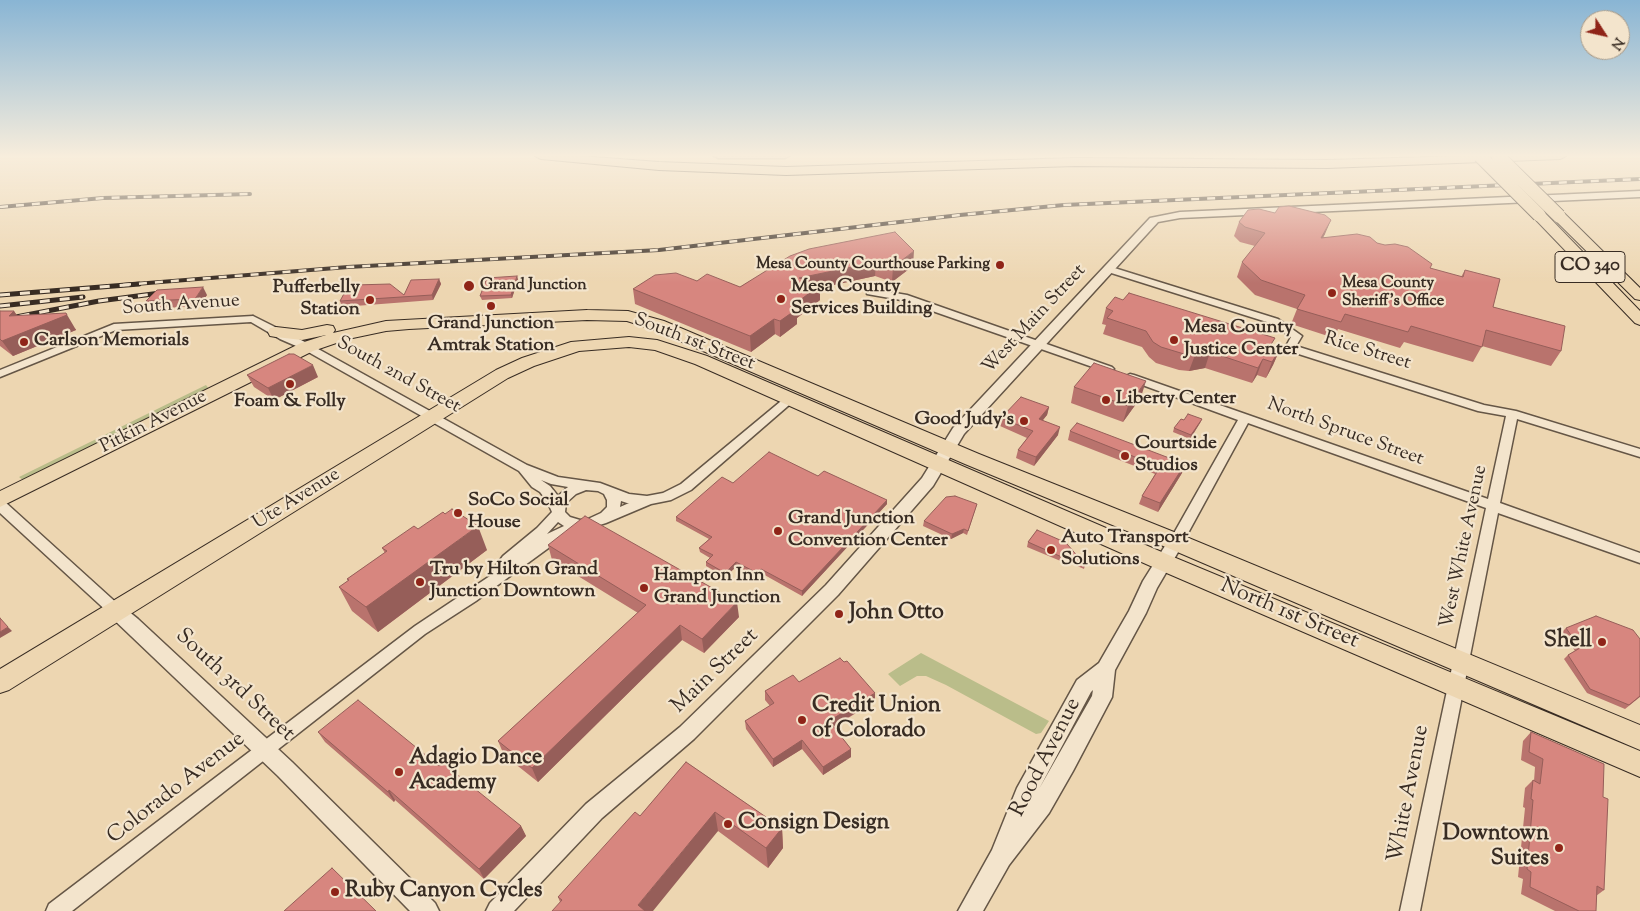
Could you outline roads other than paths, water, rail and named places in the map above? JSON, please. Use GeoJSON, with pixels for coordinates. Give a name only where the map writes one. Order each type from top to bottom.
{"type":"FeatureCollection","features":[{"type":"Feature","properties":{"kind":"highway","name":"South 1st Street"},"geometry":{"type":"LineString","coordinates":[[307,347],[344,335],[386,326],[587,315],[628,316],[658,325],[943,456]]}},
{"type":"Feature","properties":{"kind":"highway"},"geometry":{"type":"LineString","coordinates":[[276,332],[302,335],[343,327],[386,326]]}},
{"type":"Feature","properties":{"kind":"highway","name":"South 1st Street"},"geometry":{"type":"LineString","coordinates":[[604,343],[646,343],[676,350],[790,399],[943,456]]}},
{"type":"Feature","properties":{"kind":"highway","name":"Ute Avenue"},"geometry":{"type":"LineString","coordinates":[[0,682],[502,374],[528,362],[577,346],[604,343]]}},
{"type":"Feature","properties":{"kind":"highway","name":"Pitkin Avenue"},"geometry":{"type":"LineString","coordinates":[[0,500],[307,347]]}},
{"type":"Feature","properties":{"kind":"highway","name":"North 1st Street"},"geometry":{"type":"LineString","coordinates":[[943,456],[1459,675],[1640,764]]}},
{"type":"Feature","properties":{"kind":"highway","name":"North 1st Street"},"geometry":{"type":"LineString","coordinates":[[1459,675],[1640,738]]}},
{"type":"Feature","properties":{"kind":"main road","name":"CO 340"},"geometry":{"type":"LineString","coordinates":[[1523,199],[1640,320]]}},
{"type":"Feature","properties":{"kind":"main road","name":"CO 340"},"geometry":{"type":"LineString","coordinates":[[1541,199],[1640,296]]}},
{"type":"Feature","properties":{"kind":"street","name":"West Main Street"},"geometry":{"type":"LineString","coordinates":[[943,456],[958,431],[1154,220],[1180,215],[1541,199]]}},
{"type":"Feature","properties":{"kind":"street","name":"Rice Street"},"geometry":{"type":"LineString","coordinates":[[1108,269],[1274,321],[1297,336],[1290,348],[1482,408],[1512,414],[1640,453]]}},
{"type":"Feature","properties":{"kind":"street","name":"North Spruce Street"},"geometry":{"type":"LineString","coordinates":[[871,292],[903,297],[1640,558]]}},
{"type":"Feature","properties":{"kind":"street","name":"South 2nd Street"},"geometry":{"type":"LineString","coordinates":[[253,319],[307,347],[523,468],[556,481],[585,486]]}},
{"type":"Feature","properties":{"kind":"street","name":"South Avenue"},"geometry":{"type":"LineString","coordinates":[[0,374],[114,327],[253,319]]}},
{"type":"Feature","properties":{"kind":"street"},"geometry":{"type":"LineString","coordinates":[[648,500],[626,498],[600,487],[585,486],[566,494],[560,501],[558,511],[562,518],[569,523],[586,524],[601,520],[648,500],[666,497],[686,487],[790,399]]}},
{"type":"Feature","properties":{"kind":"street","name":"West White Avenue"},"geometry":{"type":"LineString","coordinates":[[1459,675],[1512,414]]}},
{"type":"Feature","properties":{"kind":"street"},"geometry":{"type":"LineString","coordinates":[[1170,552],[1245,418]]}},
{"type":"Feature","properties":{"kind":"street","name":"Main Street"},"geometry":{"type":"LineString","coordinates":[[498,911],[594,811],[693,727],[832,590],[928,482],[943,456]]}},
{"type":"Feature","properties":{"kind":"street","name":"South 2nd Street"},"geometry":{"type":"LineString","coordinates":[[523,468],[554,500],[558,511]]}},
{"type":"Feature","properties":{"kind":"street"},"geometry":{"type":"LineString","coordinates":[[601,520],[610,513],[614,504],[613,497],[609,491]]}},
{"type":"Feature","properties":{"kind":"street","name":"South 3rd Street"},"geometry":{"type":"LineString","coordinates":[[0,505],[116,612],[132,624],[265,749],[427,911]]}},
{"type":"Feature","properties":{"kind":"street","name":"Colorado Avenue"},"geometry":{"type":"LineString","coordinates":[[495,578],[508,560],[542,531],[558,511]]}},
{"type":"Feature","properties":{"kind":"street","name":"Colorado Avenue"},"geometry":{"type":"LineString","coordinates":[[56,911],[420,630],[471,597],[563,531],[586,524]]}},
{"type":"Feature","properties":{"kind":"street","name":"Rood Avenue"},"geometry":{"type":"LineString","coordinates":[[970,911],[1001,857],[1041,806],[1070,757],[1102,697],[1106,669],[1170,552]]}},
{"type":"Feature","properties":{"kind":"street","name":"White Avenue"},"geometry":{"type":"LineString","coordinates":[[1410,911],[1459,675]]}},
{"type":"Feature","properties":{"kind":"railway"},"geometry":{"type":"LineString","coordinates":[[0,207],[97,199]]}},
{"type":"Feature","properties":{"kind":"railway"},"geometry":{"type":"LineString","coordinates":[[123,285],[348,267],[659,250],[960,215],[1064,205],[1208,199]]}},
{"type":"Feature","properties":{"kind":"railway"},"geometry":{"type":"LineString","coordinates":[[0,295],[139,284]]}},
{"type":"Feature","properties":{"kind":"railway"},"geometry":{"type":"LineString","coordinates":[[0,320],[99,301],[168,292]]}},
{"type":"Feature","properties":{"kind":"railway"},"geometry":{"type":"LineString","coordinates":[[0,306],[83,297]]}},
{"type":"Feature","properties":{"kind":"place","name":"Mesa County Courthouse Parking"},"geometry":{"type":"Point","coordinates":[1000,265]}},
{"type":"Feature","properties":{"kind":"place","name":"Grand Junction"},"geometry":{"type":"Point","coordinates":[469,286]}},
{"type":"Feature","properties":{"kind":"place","name":"Mesa County Sheriff's Office"},"geometry":{"type":"Point","coordinates":[1332,293]}},
{"type":"Feature","properties":{"kind":"place","name":"Mesa County Services Building"},"geometry":{"type":"Point","coordinates":[781,299]}},
{"type":"Feature","properties":{"kind":"place","name":"Pufferbelly Station"},"geometry":{"type":"Point","coordinates":[370,300]}},
{"type":"Feature","properties":{"kind":"place","name":"Grand Junction Amtrak Station"},"geometry":{"type":"Point","coordinates":[491,306]}},
{"type":"Feature","properties":{"kind":"place","name":"Mesa County Justice Center"},"geometry":{"type":"Point","coordinates":[1174,340]}},
{"type":"Feature","properties":{"kind":"place","name":"Carlson Memorials"},"geometry":{"type":"Point","coordinates":[24,342]}},
{"type":"Feature","properties":{"kind":"place","name":"Foam & Folly"},"geometry":{"type":"Point","coordinates":[290,384]}},
{"type":"Feature","properties":{"kind":"place","name":"Liberty Center"},"geometry":{"type":"Point","coordinates":[1106,400]}},
{"type":"Feature","properties":{"kind":"place","name":"Good Judy's"},"geometry":{"type":"Point","coordinates":[1024,421]}},
{"type":"Feature","properties":{"kind":"place","name":"Courtside Studios"},"geometry":{"type":"Point","coordinates":[1125,456]}},
{"type":"Feature","properties":{"kind":"place","name":"SoCo Social House"},"geometry":{"type":"Point","coordinates":[458,513]}},
{"type":"Feature","properties":{"kind":"place","name":"Grand Junction Convention Center"},"geometry":{"type":"Point","coordinates":[778,531]}},
{"type":"Feature","properties":{"kind":"place","name":"Auto Transport Solutions"},"geometry":{"type":"Point","coordinates":[1051,550]}},
{"type":"Feature","properties":{"kind":"place","name":"Tru by Hilton Grand Junction Downtown"},"geometry":{"type":"Point","coordinates":[420,582]}},
{"type":"Feature","properties":{"kind":"place","name":"Hampton Inn Grand Junction"},"geometry":{"type":"Point","coordinates":[644,588]}},
{"type":"Feature","properties":{"kind":"place","name":"John Otto"},"geometry":{"type":"Point","coordinates":[839,614]}},
{"type":"Feature","properties":{"kind":"place","name":"Shell"},"geometry":{"type":"Point","coordinates":[1602,642]}},
{"type":"Feature","properties":{"kind":"place","name":"Credit Union of Colorado"},"geometry":{"type":"Point","coordinates":[802,720]}},
{"type":"Feature","properties":{"kind":"place","name":"Adagio Dance Academy"},"geometry":{"type":"Point","coordinates":[399,772]}},
{"type":"Feature","properties":{"kind":"place","name":"Consign Design"},"geometry":{"type":"Point","coordinates":[728,824]}},
{"type":"Feature","properties":{"kind":"place","name":"Downtown Suites"},"geometry":{"type":"Point","coordinates":[1559,848]}},
{"type":"Feature","properties":{"kind":"place","name":"Ruby Canyon Cycles"},"geometry":{"type":"Point","coordinates":[335,892]}}]}
